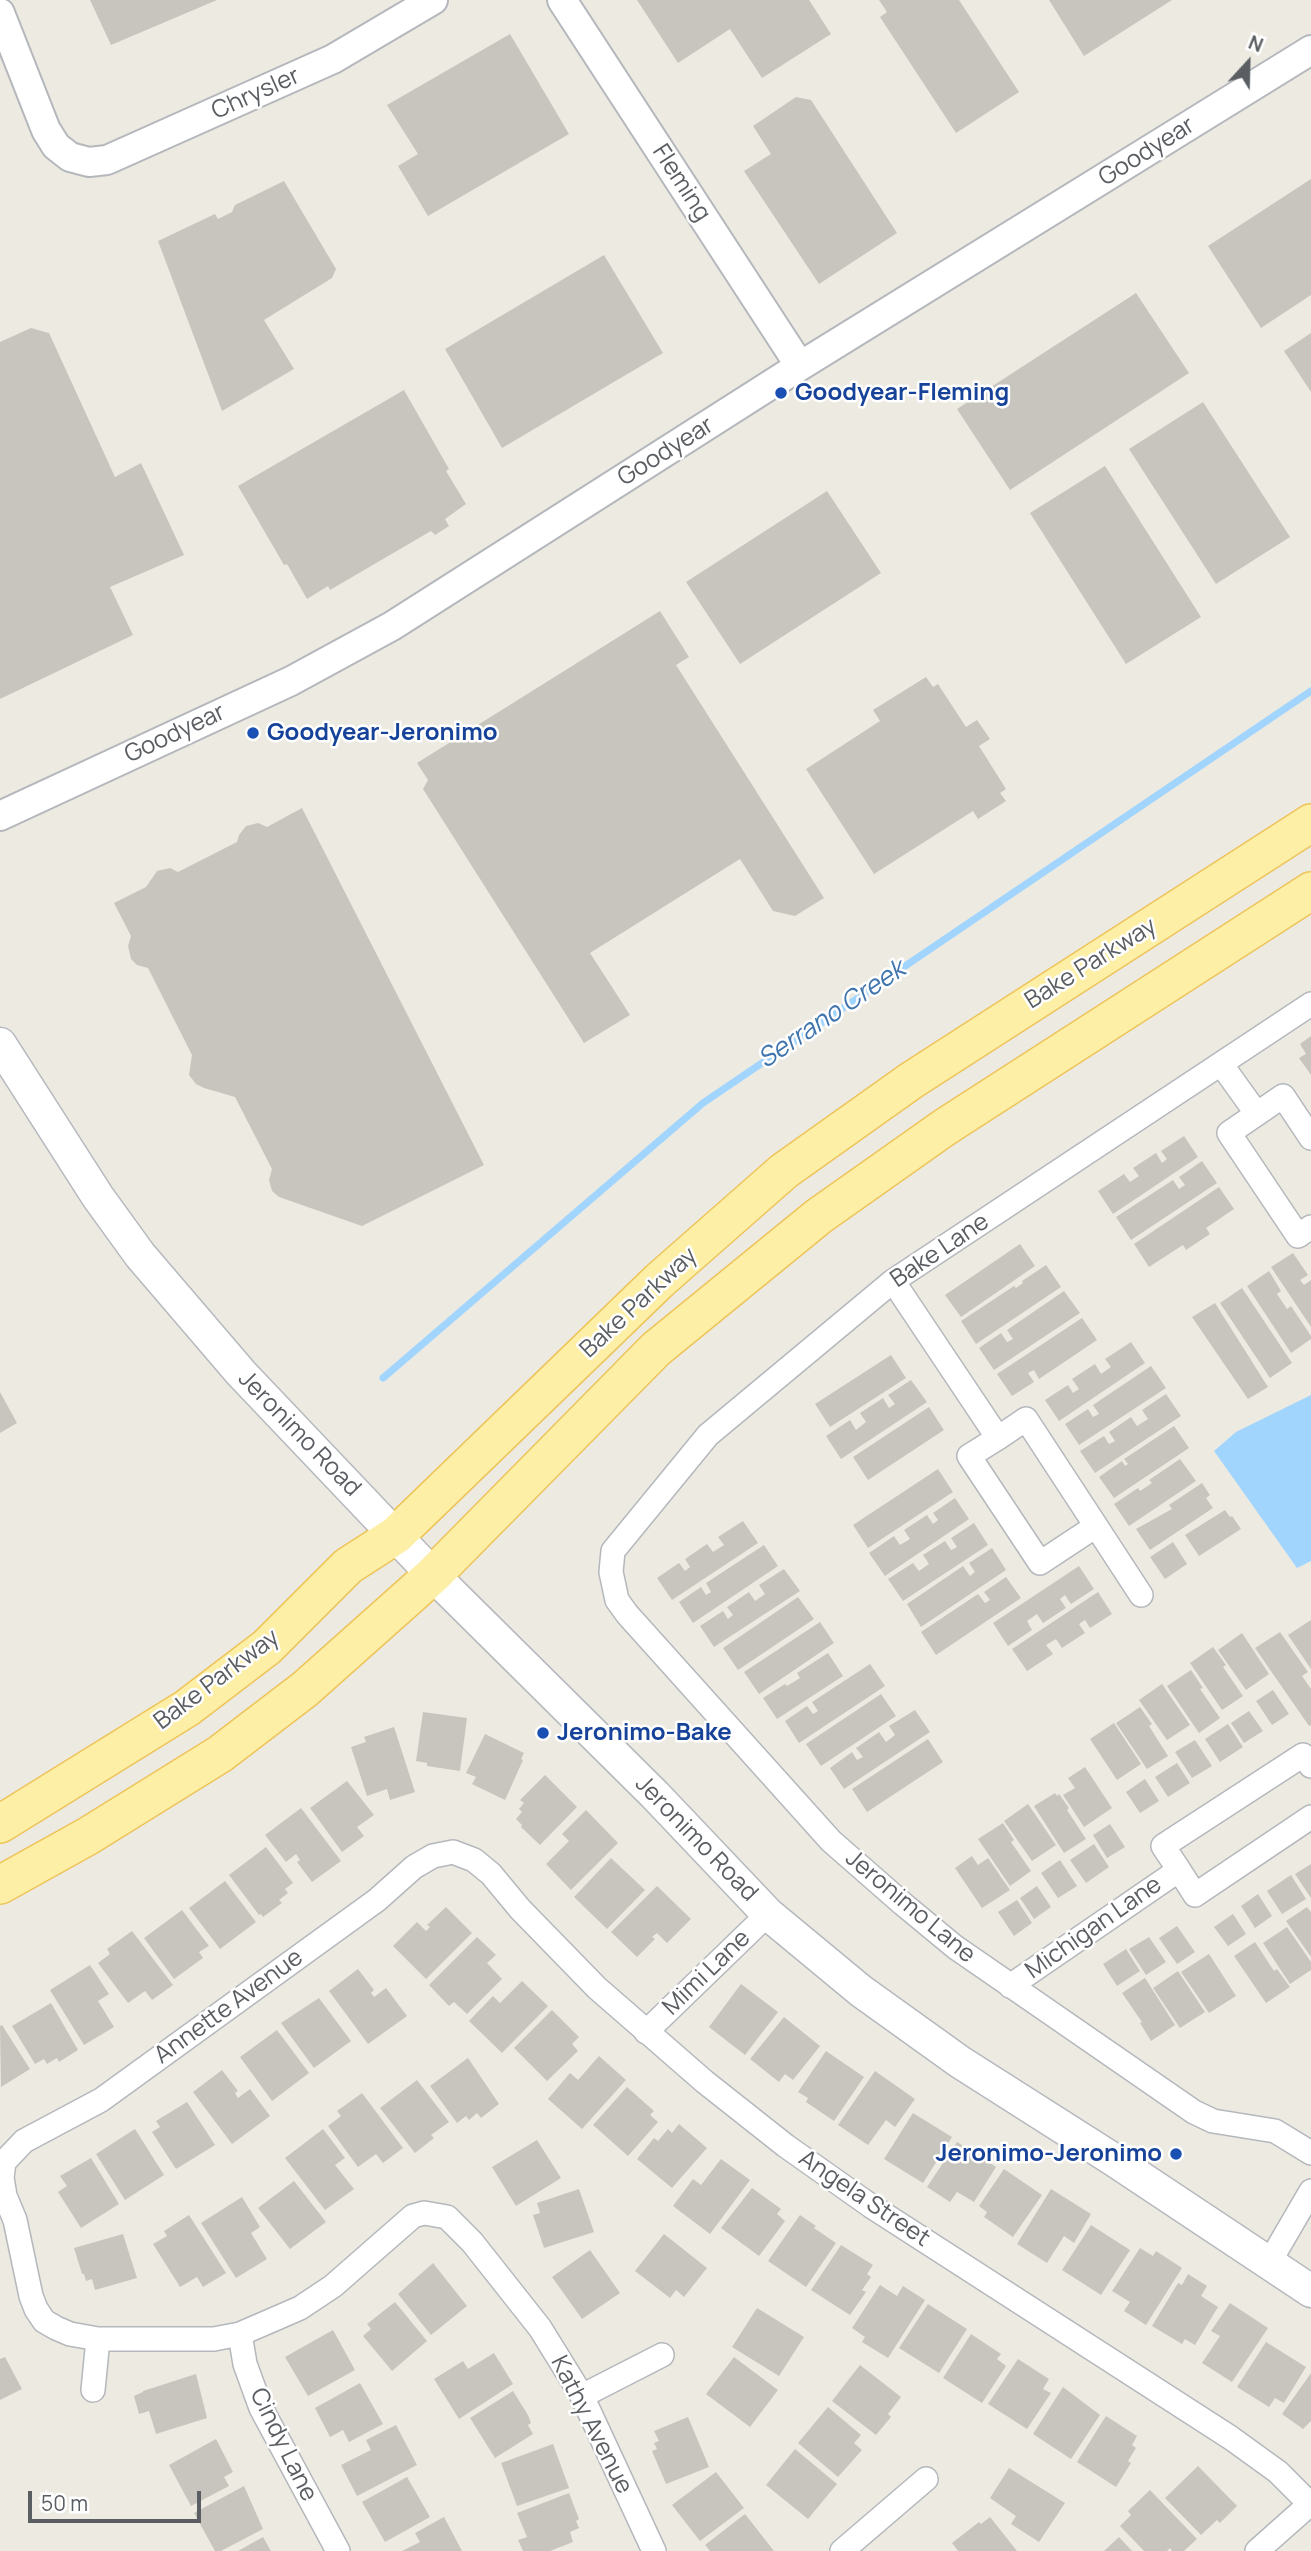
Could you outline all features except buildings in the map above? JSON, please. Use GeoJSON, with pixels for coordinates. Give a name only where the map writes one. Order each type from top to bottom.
{"type":"FeatureCollection","features":[{"type":"Feature","properties":{"kind":"main road","name":"Bake Parkway"},"geometry":{"type":"LineString","coordinates":[[0,1824],[187,1708],[267,1647],[348,1566],[396,1535],[660,1280],[784,1171],[912,1080],[1311,823]]}},
{"type":"Feature","properties":{"kind":"main road","name":"Bake Parkway"},"geometry":{"type":"LineString","coordinates":[[0,1885],[88,1836],[220,1754],[305,1689],[433,1575],[656,1349],[819,1216],[945,1126],[1311,891]]}},
{"type":"Feature","properties":{"kind":"main road","name":"Jeronimo Road"},"geometry":{"type":"LineString","coordinates":[[0,1044],[97,1197],[146,1263],[241,1373],[433,1575],[655,1795],[768,1914],[861,1991],[960,2062],[1311,2291]]}},
{"type":"Feature","properties":{"kind":"street","name":"Chrysler"},"geometry":{"type":"LineString","coordinates":[[0,13],[46,130],[56,146],[71,158],[89,162],[107,160],[333,59],[433,0]]}},
{"type":"Feature","properties":{"kind":"street","name":"Fleming"},"geometry":{"type":"LineString","coordinates":[[562,0],[800,366]]}},
{"type":"Feature","properties":{"kind":"street","name":"Goodyear"},"geometry":{"type":"LineString","coordinates":[[0,816],[291,681],[392,626],[800,366],[1311,50]]}},
{"type":"Feature","properties":{"kind":"street","name":"Bake Lane"},"geometry":{"type":"LineString","coordinates":[[613,1550],[708,1434],[893,1281],[1311,1004]]}},
{"type":"Feature","properties":{"kind":"street"},"geometry":{"type":"LineString","coordinates":[[1221,1064],[1256,1114]]}},
{"type":"Feature","properties":{"kind":"street"},"geometry":{"type":"LineString","coordinates":[[1311,1138],[1283,1096],[1228,1133],[1298,1236],[1311,1227]]}},
{"type":"Feature","properties":{"kind":"street"},"geometry":{"type":"LineString","coordinates":[[893,1281],[998,1438]]}},
{"type":"Feature","properties":{"kind":"street"},"geometry":{"type":"LineString","coordinates":[[1096,1526],[1040,1563],[970,1457],[1027,1419],[1141,1595]]}},
{"type":"Feature","properties":{"kind":"street","name":"Jeronimo Lane"},"geometry":{"type":"LineString","coordinates":[[613,1550],[611,1572],[614,1590],[617,1600],[627,1614],[800,1808],[866,1873],[956,1947],[1194,2112],[1213,2121],[1275,2131],[1311,2153]]}},
{"type":"Feature","properties":{"kind":"street","name":"Michigan Lane"},"geometry":{"type":"LineString","coordinates":[[1311,1766],[1303,1755],[1163,1846],[1195,1895],[1311,1817]]}},
{"type":"Feature","properties":{"kind":"street","name":"Angela Street"},"geometry":{"type":"LineString","coordinates":[[453,1852],[474,1860],[491,1874],[520,1909],[646,2032],[786,2146],[871,2206],[1231,2438],[1278,2472],[1310,2504]]}},
{"type":"Feature","properties":{"kind":"street","name":"Annette Avenue"},"geometry":{"type":"LineString","coordinates":[[98,2339],[70,2334],[56,2328],[44,2321],[36,2309],[15,2220],[5,2196],[2,2178],[4,2162],[24,2141],[101,2100],[377,1900],[414,1867],[433,1856],[453,1852]]}},
{"type":"Feature","properties":{"kind":"street","name":"Michigan Lane"},"geometry":{"type":"LineString","coordinates":[[1010,1986],[1179,1870]]}},
{"type":"Feature","properties":{"kind":"street","name":"Mimi Lane"},"geometry":{"type":"LineString","coordinates":[[646,2032],[768,1914]]}},
{"type":"Feature","properties":{"kind":"street"},"geometry":{"type":"LineString","coordinates":[[1269,2263],[1311,2191]]}},
{"type":"Feature","properties":{"kind":"street","name":"Kathy Avenue"},"geometry":{"type":"LineString","coordinates":[[240,2334],[300,2308],[353,2271],[413,2216],[435,2213],[447,2217],[472,2242],[540,2328],[582,2396],[654,2551]]}},
{"type":"Feature","properties":{"kind":"street"},"geometry":{"type":"LineString","coordinates":[[93,2390],[98,2339],[214,2339],[240,2334]]}},
{"type":"Feature","properties":{"kind":"street","name":"Cindy Lane"},"geometry":{"type":"LineString","coordinates":[[240,2334],[245,2364],[261,2408],[338,2551]]}},
{"type":"Feature","properties":{"kind":"street"},"geometry":{"type":"LineString","coordinates":[[582,2396],[662,2355]]}},
{"type":"Feature","properties":{"kind":"street"},"geometry":{"type":"LineString","coordinates":[[842,2551],[926,2479]]}},
{"type":"Feature","properties":{"kind":"street"},"geometry":{"type":"LineString","coordinates":[[1257,2551],[1310,2504]]}},
{"type":"Feature","properties":{"kind":"water"},"geometry":{"type":"Polygon","coordinates":[[[1311,1395],[1311,1561],[1297,1568],[1214,1451],[1236,1432],[1311,1395]]]}},
{"type":"Feature","properties":{"kind":"waterway","name":"Serrano Creek"},"geometry":{"type":"LineString","coordinates":[[383,1378],[703,1103],[1311,691]]}},
{"type":"Feature","properties":{"kind":"place","name":"Goodyear-Fleming"},"geometry":{"type":"Point","coordinates":[781,393]}},
{"type":"Feature","properties":{"kind":"place","name":"Goodyear-Jeronimo"},"geometry":{"type":"Point","coordinates":[253,733]}},
{"type":"Feature","properties":{"kind":"place","name":"Jeronimo-Bake"},"geometry":{"type":"Point","coordinates":[543,1733]}},
{"type":"Feature","properties":{"kind":"place","name":"Jeronimo-Jeronimo"},"geometry":{"type":"Point","coordinates":[1176,2154]}}]}
